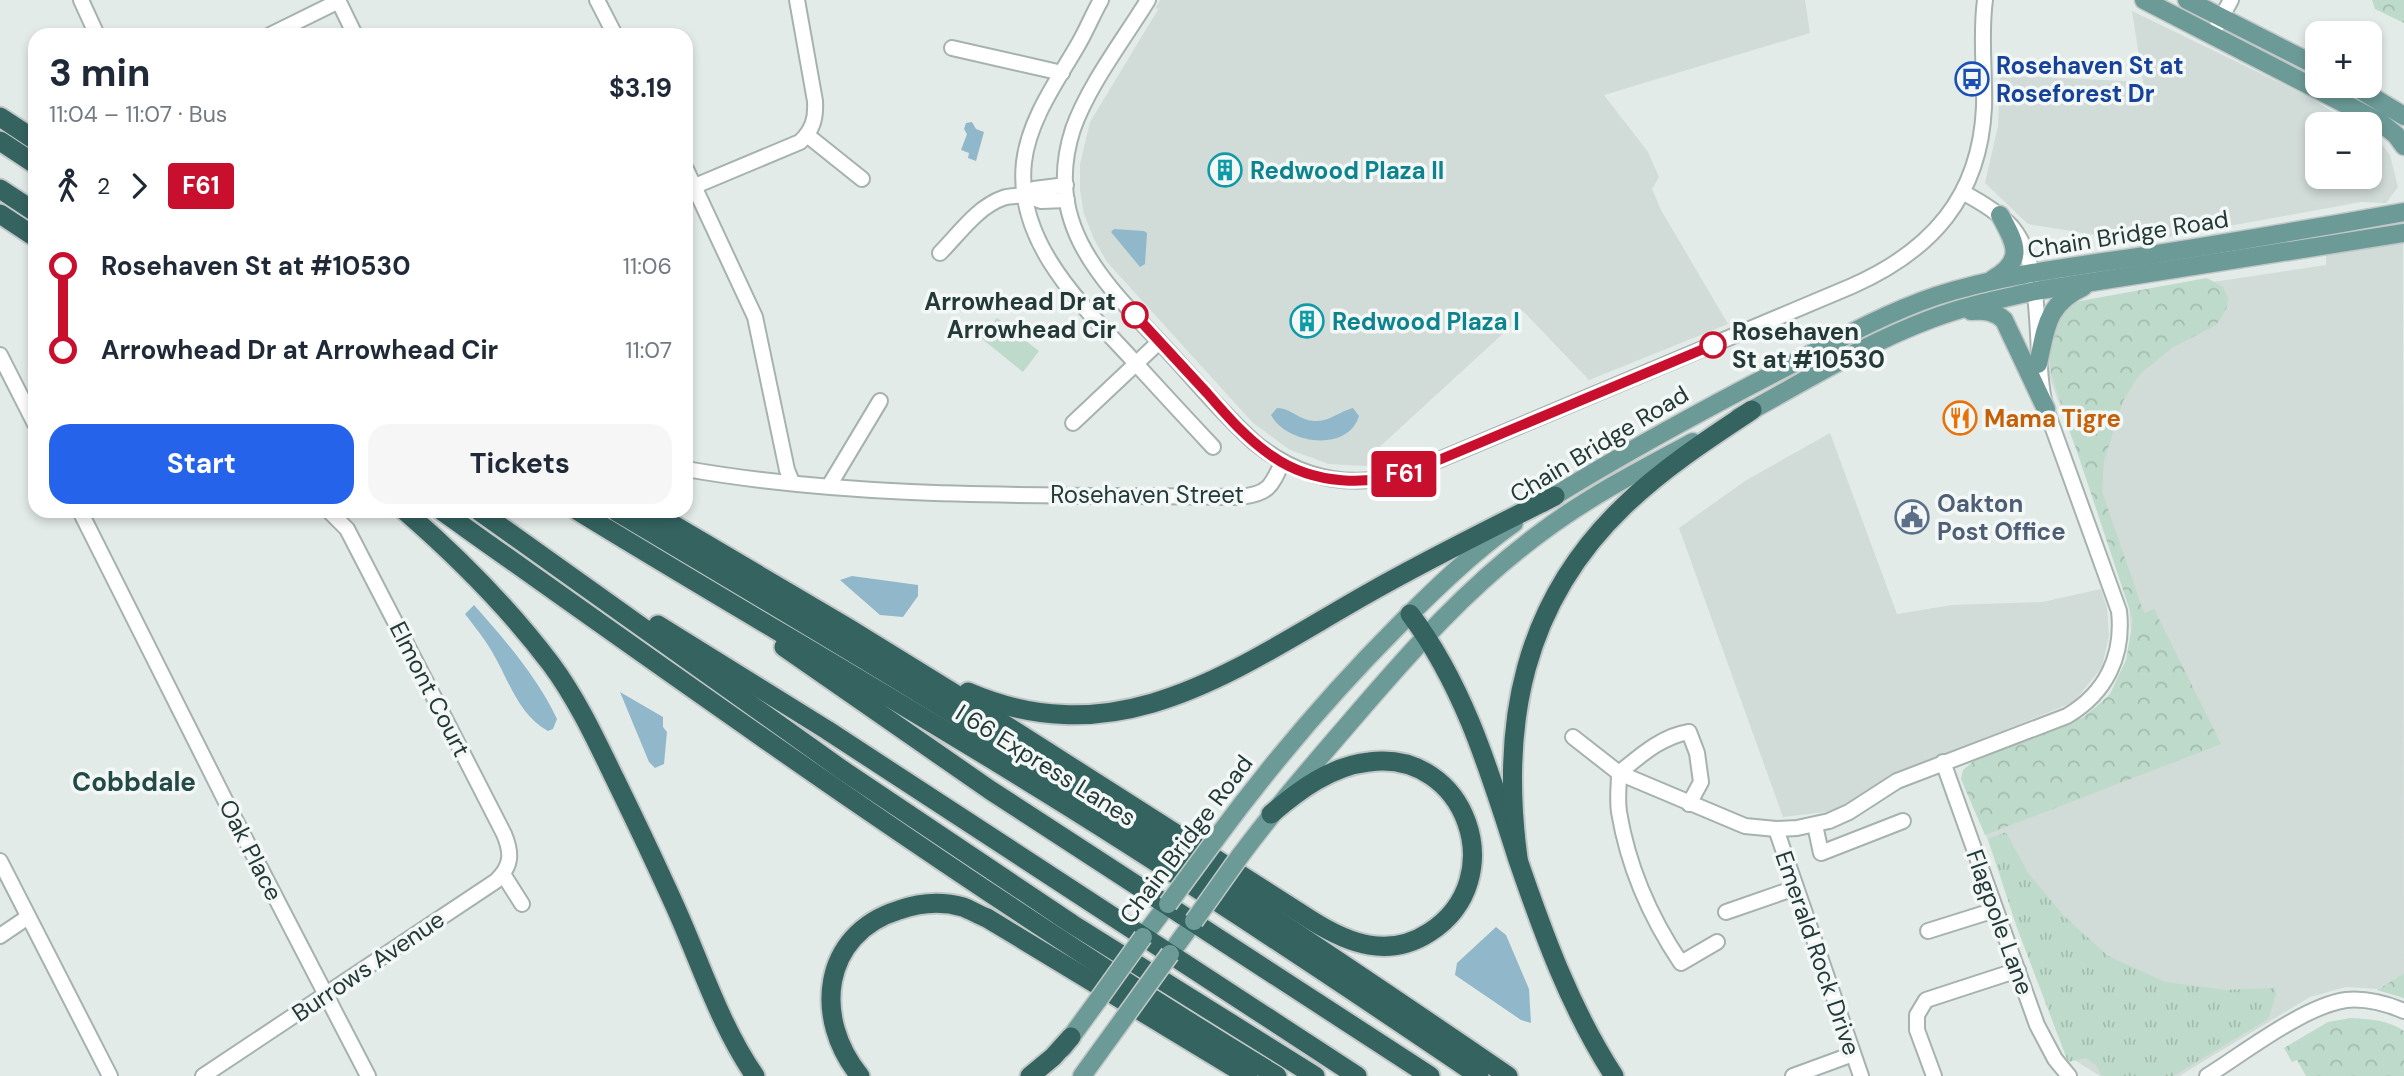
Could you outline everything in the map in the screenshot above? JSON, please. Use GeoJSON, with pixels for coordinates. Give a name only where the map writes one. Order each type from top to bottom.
{"type":"FeatureCollection","features":[{"type":"Feature","properties":{"kind":"highway"},"geometry":{"type":"LineString","coordinates":[[0,117],[28,135]]}},
{"type":"Feature","properties":{"kind":"highway"},"geometry":{"type":"LineString","coordinates":[[0,141],[28,159]]}},
{"type":"Feature","properties":{"kind":"highway"},"geometry":{"type":"LineString","coordinates":[[0,190],[28,208]]}},
{"type":"Feature","properties":{"kind":"highway"},"geometry":{"type":"LineString","coordinates":[[0,214],[28,232]]}},
{"type":"Feature","properties":{"kind":"highway"},"geometry":{"type":"LineString","coordinates":[[1518,858],[1511,785],[1516,709],[1525,668],[1551,605],[1591,541],[1626,503],[1752,410]]}},
{"type":"Feature","properties":{"kind":"highway"},"geometry":{"type":"LineString","coordinates":[[848,628],[961,689],[1003,705],[1069,715],[1116,713],[1169,699],[1219,677],[1398,577],[1555,496]]}},
{"type":"Feature","properties":{"kind":"highway"},"geometry":{"type":"LineString","coordinates":[[413,518],[457,556],[505,608],[552,665],[589,724],[675,906],[710,991],[755,1076]]}},
{"type":"Feature","properties":{"kind":"highway"},"geometry":{"type":"LineString","coordinates":[[452,518],[866,810],[1088,957],[1277,1076]]}},
{"type":"Feature","properties":{"kind":"highway"},"geometry":{"type":"LineString","coordinates":[[489,518],[841,769],[1072,924],[1315,1076]]}},
{"type":"Feature","properties":{"kind":"highway","name":"I 66 Express Lanes"},"geometry":{"type":"LineString","coordinates":[[589,518],[683,576],[870,684],[1047,793],[1320,968],[1479,1076]]}},
{"type":"Feature","properties":{"kind":"highway"},"geometry":{"type":"LineString","coordinates":[[628,518],[854,653],[1127,823],[1381,989],[1508,1076]]}},
{"type":"Feature","properties":{"kind":"highway"},"geometry":{"type":"LineString","coordinates":[[662,518],[848,628],[1311,920],[1347,940],[1384,947],[1416,940],[1447,918],[1459,904],[1468,884],[1473,845],[1462,809],[1443,785],[1415,767],[1384,761],[1353,765],[1309,785],[1271,814]]}},
{"type":"Feature","properties":{"kind":"highway"},"geometry":{"type":"LineString","coordinates":[[513,536],[827,730],[1357,1076]]}},
{"type":"Feature","properties":{"kind":"highway"},"geometry":{"type":"LineString","coordinates":[[683,576],[714,603],[762,632],[990,790],[1430,1076]]}},
{"type":"Feature","properties":{"kind":"highway"},"geometry":{"type":"LineString","coordinates":[[1410,614],[1447,672],[1486,762],[1559,972],[1582,1020],[1614,1076]]}},
{"type":"Feature","properties":{"kind":"highway"},"geometry":{"type":"LineString","coordinates":[[860,1076],[844,1054],[833,1025],[830,992],[836,967],[848,946],[874,921],[904,908],[936,903],[964,908],[987,918],[1248,1076]]}},
{"type":"Feature","properties":{"kind":"highway"},"geometry":{"type":"LineString","coordinates":[[1030,1076],[1071,1037]]}},
{"type":"Feature","properties":{"kind":"main road"},"geometry":{"type":"LineString","coordinates":[[2144,0],[2380,122],[2396,135],[2404,146]]}},
{"type":"Feature","properties":{"kind":"main road"},"geometry":{"type":"LineString","coordinates":[[2188,0],[2305,60]]}},
{"type":"Feature","properties":{"kind":"main road"},"geometry":{"type":"LineString","coordinates":[[2374,98],[2404,116]]}},
{"type":"Feature","properties":{"kind":"main road","name":"Chain Bridge Road"},"geometry":{"type":"LineString","coordinates":[[1082,1076],[1124,1018],[1176,959],[1194,921],[1271,814],[1425,635],[1490,573],[1545,529],[1620,481],[1752,410],[1883,340],[1947,313],[2034,282],[2404,212]]}},
{"type":"Feature","properties":{"kind":"main road"},"geometry":{"type":"LineString","coordinates":[[1985,283],[2007,269],[2015,255],[2012,238],[2000,215]]}},
{"type":"Feature","properties":{"kind":"main road","name":"Chain Bridge Road"},"geometry":{"type":"LineString","coordinates":[[1042,1076],[1215,840],[1303,729],[1410,614],[1489,542],[1555,496],[1658,435],[1860,328],[1936,296],[1985,283],[2089,284],[2404,233]]}},
{"type":"Feature","properties":{"kind":"main road"},"geometry":{"type":"LineString","coordinates":[[2039,364],[2051,313],[2074,291],[2089,284]]}},
{"type":"Feature","properties":{"kind":"main road"},"geometry":{"type":"LineString","coordinates":[[1947,313],[1986,310],[2004,320],[2046,410]]}},
{"type":"Feature","properties":{"kind":"street"},"geometry":{"type":"LineString","coordinates":[[81,0],[94,28]]}},
{"type":"Feature","properties":{"kind":"street"},"geometry":{"type":"LineString","coordinates":[[284,28],[338,0],[352,28]]}},
{"type":"Feature","properties":{"kind":"street"},"geometry":{"type":"LineString","coordinates":[[597,0],[611,28]]}},
{"type":"Feature","properties":{"kind":"street"},"geometry":{"type":"LineString","coordinates":[[695,186],[800,142],[807,135],[813,124],[815,101],[797,0]]}},
{"type":"Feature","properties":{"kind":"street"},"geometry":{"type":"LineString","coordinates":[[1148,0],[1080,111],[1068,151],[1067,200],[1078,238],[1088,260],[1102,279],[1242,432],[1282,463],[1310,474],[1350,481],[1385,479],[1415,470],[1876,276],[1901,261],[1924,243],[1944,222],[1964,193],[1978,150],[1982,128],[1982,38],[1985,0]]}},
{"type":"Feature","properties":{"kind":"street"},"geometry":{"type":"LineString","coordinates":[[2212,35],[2231,0]]}},
{"type":"Feature","properties":{"kind":"street"},"geometry":{"type":"LineString","coordinates":[[1097,1],[1030,135],[1024,163],[1025,195],[1034,229],[1060,276],[1082,305],[1213,447]]}},
{"type":"Feature","properties":{"kind":"street"},"geometry":{"type":"LineString","coordinates":[[952,48],[1062,73]]}},
{"type":"Feature","properties":{"kind":"street"},"geometry":{"type":"LineString","coordinates":[[807,135],[862,179]]}},
{"type":"Feature","properties":{"kind":"street"},"geometry":{"type":"LineString","coordinates":[[693,182],[755,317],[787,470],[792,482]]}},
{"type":"Feature","properties":{"kind":"street"},"geometry":{"type":"LineString","coordinates":[[940,253],[977,214],[990,205],[1003,198],[1025,195],[1034,189],[1066,185]]}},
{"type":"Feature","properties":{"kind":"street"},"geometry":{"type":"LineString","coordinates":[[1573,737],[1619,773],[1745,826],[1776,829],[1815,825],[1849,812],[1897,781],[2054,722],[2076,711],[2099,690],[2110,674],[2117,655],[2120,625],[2116,597],[2046,410],[2039,364],[2034,282],[2019,236],[2000,215],[1964,193]]}},
{"type":"Feature","properties":{"kind":"street"},"geometry":{"type":"LineString","coordinates":[[1025,195],[1041,201],[1067,200]]}},
{"type":"Feature","properties":{"kind":"street"},"geometry":{"type":"LineString","coordinates":[[1073,423],[1159,342]]}},
{"type":"Feature","properties":{"kind":"street"},"geometry":{"type":"LineString","coordinates":[[0,355],[28,410]]}},
{"type":"Feature","properties":{"kind":"street"},"geometry":{"type":"LineString","coordinates":[[830,486],[880,401]]}},
{"type":"Feature","properties":{"kind":"street","name":"Rosehaven Street"},"geometry":{"type":"LineString","coordinates":[[693,470],[830,486],[913,492],[1241,497],[1263,492],[1271,486],[1282,463]]}},
{"type":"Feature","properties":{"kind":"street","name":"Oak Place"},"geometry":{"type":"LineString","coordinates":[[84,518],[368,1076]]}},
{"type":"Feature","properties":{"kind":"street","name":"Elmont Court"},"geometry":{"type":"LineString","coordinates":[[336,518],[347,530],[504,834],[510,854],[508,868],[503,874]]}},
{"type":"Feature","properties":{"kind":"street"},"geometry":{"type":"LineString","coordinates":[[1619,773],[1649,749],[1679,733],[1689,732],[1697,753],[1701,782],[1689,804]]}},
{"type":"Feature","properties":{"kind":"street","name":"Flagpole Lane"},"geometry":{"type":"LineString","coordinates":[[1943,762],[2043,1040],[2069,1076]]}},
{"type":"Feature","properties":{"kind":"street"},"geometry":{"type":"LineString","coordinates":[[1619,773],[1619,809],[1627,845],[1642,893],[1668,945],[1681,963],[1717,942]]}},
{"type":"Feature","properties":{"kind":"street"},"geometry":{"type":"LineString","coordinates":[[1815,825],[1821,853],[1903,821]]}},
{"type":"Feature","properties":{"kind":"street","name":"Emerald Rock Drive"},"geometry":{"type":"LineString","coordinates":[[1776,829],[1861,1076]]}},
{"type":"Feature","properties":{"kind":"street"},"geometry":{"type":"LineString","coordinates":[[0,861],[110,1076]]}},
{"type":"Feature","properties":{"kind":"street"},"geometry":{"type":"LineString","coordinates":[[503,874],[522,904]]}},
{"type":"Feature","properties":{"kind":"street","name":"Burrows Avenue"},"geometry":{"type":"LineString","coordinates":[[203,1076],[503,874]]}},
{"type":"Feature","properties":{"kind":"street"},"geometry":{"type":"LineString","coordinates":[[1726,912],[1795,888]]}},
{"type":"Feature","properties":{"kind":"street"},"geometry":{"type":"LineString","coordinates":[[1928,930],[1995,910]]}},
{"type":"Feature","properties":{"kind":"street"},"geometry":{"type":"LineString","coordinates":[[0,936],[28,917]]}},
{"type":"Feature","properties":{"kind":"street"},"geometry":{"type":"LineString","coordinates":[[1934,1076],[1917,1030],[1917,1015],[1926,1000],[2018,970]]}},
{"type":"Feature","properties":{"kind":"street"},"geometry":{"type":"LineString","coordinates":[[2207,1076],[2286,1026],[2334,1003],[2367,1000],[2404,1011]]}},
{"type":"Feature","properties":{"kind":"street"},"geometry":{"type":"LineString","coordinates":[[1793,1076],[1853,1054]]}},
{"type":"Feature","properties":{"kind":"shaded area"},"geometry":{"type":"Polygon","coordinates":[[[1160,0],[1805,0],[1810,33],[1604,95],[1648,152],[1659,177],[1652,189],[1661,210],[1728,324],[1589,380],[1523,311],[1518,315],[1520,318],[1374,452],[1384,464],[1329,464],[1290,450],[1253,423],[1107,262],[1084,214],[1080,191],[1080,164],[1090,122],[1159,8],[1155,9],[1160,0]]]}},
{"type":"Feature","properties":{"kind":"shaded area"},"geometry":{"type":"Polygon","coordinates":[[[2132,11],[2305,95],[2305,98],[2311,98],[2333,112],[2305,112],[2305,189],[2382,189],[2382,145],[2390,155],[2398,187],[2386,203],[2361,202],[2163,238],[2115,238],[2028,224],[1985,183],[1998,126],[2000,75],[2143,82],[2132,11]]]}},
{"type":"Feature","properties":{"kind":"shaded area"},"geometry":{"type":"Polygon","coordinates":[[[2403,243],[2404,973],[2378,989],[2346,987],[2310,997],[2179,1076],[2100,1076],[2076,1061],[2058,1035],[1966,780],[2090,719],[2117,687],[2132,645],[2128,591],[2038,346],[2119,296],[2326,265],[2326,255],[2403,243]]]}},
{"type":"Feature","properties":{"kind":"shaded area"},"geometry":{"type":"Polygon","coordinates":[[[1830,433],[1897,614],[1952,605],[2042,602],[2101,589],[2107,608],[2109,636],[2102,667],[2074,702],[1902,772],[1834,811],[1783,817],[1679,528],[1745,481],[1830,433]]]}},
{"type":"Feature","properties":{"kind":"green space"},"geometry":{"type":"Polygon","coordinates":[[[2372,0],[2404,0],[2404,23],[2375,9],[2372,0]]]}},
{"type":"Feature","properties":{"kind":"green space"},"geometry":{"type":"Polygon","coordinates":[[[2207,278],[2223,287],[2228,298],[2226,310],[2216,325],[2173,347],[2139,375],[2123,401],[2104,461],[2102,492],[2144,613],[2154,609],[2221,744],[1985,835],[1961,779],[1963,770],[1977,758],[2082,718],[2097,706],[2110,694],[2126,660],[2133,620],[2051,373],[2050,352],[2054,331],[2063,313],[2080,301],[2207,278]]]}},
{"type":"Feature","properties":{"kind":"green space"},"geometry":{"type":"Polygon","coordinates":[[[997,318],[1039,351],[1023,372],[981,338],[997,318]]]}},
{"type":"Feature","properties":{"kind":"green space"},"geometry":{"type":"Polygon","coordinates":[[[2006,832],[2028,873],[2064,916],[2108,956],[2165,982],[2224,990],[2275,988],[2276,994],[2268,1019],[2173,1076],[2102,1076],[2097,1066],[2086,1058],[2068,1062],[2016,925],[1988,839],[2006,832]]]}},
{"type":"Feature","properties":{"kind":"green space"},"geometry":{"type":"Polygon","coordinates":[[[2404,973],[2404,998],[2377,990],[2404,973]]]}},
{"type":"Feature","properties":{"kind":"green space"},"geometry":{"type":"Polygon","coordinates":[[[2351,1018],[2385,1022],[2404,1031],[2404,1076],[2306,1076],[2297,1060],[2292,1062],[2284,1048],[2328,1022],[2351,1018]]]}},
{"type":"Feature","properties":{"kind":"water"},"geometry":{"type":"Polygon","coordinates":[[[972,122],[976,129],[984,132],[976,161],[968,158],[969,153],[961,150],[967,134],[964,129],[966,123],[972,122]]]}},
{"type":"Feature","properties":{"kind":"water"},"geometry":{"type":"Polygon","coordinates":[[[1114,229],[1147,233],[1145,264],[1140,267],[1111,232],[1114,229]]]}},
{"type":"Feature","properties":{"kind":"water"},"geometry":{"type":"Polygon","coordinates":[[[1277,408],[1315,421],[1325,420],[1353,408],[1359,416],[1353,428],[1343,436],[1316,440],[1290,433],[1279,425],[1271,415],[1277,408]]]}},
{"type":"Feature","properties":{"kind":"water"},"geometry":{"type":"Polygon","coordinates":[[[852,576],[918,585],[918,596],[903,617],[880,615],[840,580],[852,576]]]}},
{"type":"Feature","properties":{"kind":"water"},"geometry":{"type":"Polygon","coordinates":[[[474,605],[509,645],[540,688],[557,719],[553,729],[548,731],[538,724],[521,706],[488,646],[465,614],[474,605]]]}},
{"type":"Feature","properties":{"kind":"water"},"geometry":{"type":"Polygon","coordinates":[[[620,692],[663,717],[663,727],[667,732],[664,764],[655,768],[649,762],[620,692]]]}},
{"type":"Feature","properties":{"kind":"water"},"geometry":{"type":"Polygon","coordinates":[[[1496,927],[1506,935],[1529,989],[1531,1023],[1521,1020],[1455,975],[1457,963],[1496,927]]]}},
{"type":"Feature","properties":{"kind":"bus line","name":"F61"},"geometry":{"type":"LineString","coordinates":[[1135,315],[1242,432],[1270,456],[1310,474],[1350,481],[1385,479],[1415,470],[1713,345]]}},
{"type":"Feature","properties":{"kind":"place","name":"Rosehaven St at Roseforest Dr"},"geometry":{"type":"Point","coordinates":[1972,79]}},
{"type":"Feature","properties":{"kind":"place","name":"Redwood Plaza II"},"geometry":{"type":"Point","coordinates":[1225,170]}},
{"type":"Feature","properties":{"kind":"place","name":"Arrowhead Dr at Arrowhead Cir"},"geometry":{"type":"Point","coordinates":[1135,315]}},
{"type":"Feature","properties":{"kind":"place","name":"Redwood Plaza I"},"geometry":{"type":"Point","coordinates":[1307,321]}},
{"type":"Feature","properties":{"kind":"place","name":"Rosehaven St at #10530"},"geometry":{"type":"Point","coordinates":[1713,345]}},
{"type":"Feature","properties":{"kind":"place","name":"Mama Tigre"},"geometry":{"type":"Point","coordinates":[1960,418]}},
{"type":"Feature","properties":{"kind":"place","name":"Oakton Post Office"},"geometry":{"type":"Point","coordinates":[1912,517]}},
{"type":"Feature","properties":{"kind":"district","name":"Cobbdale"},"geometry":{"type":"Point","coordinates":[134,782]}}]}
